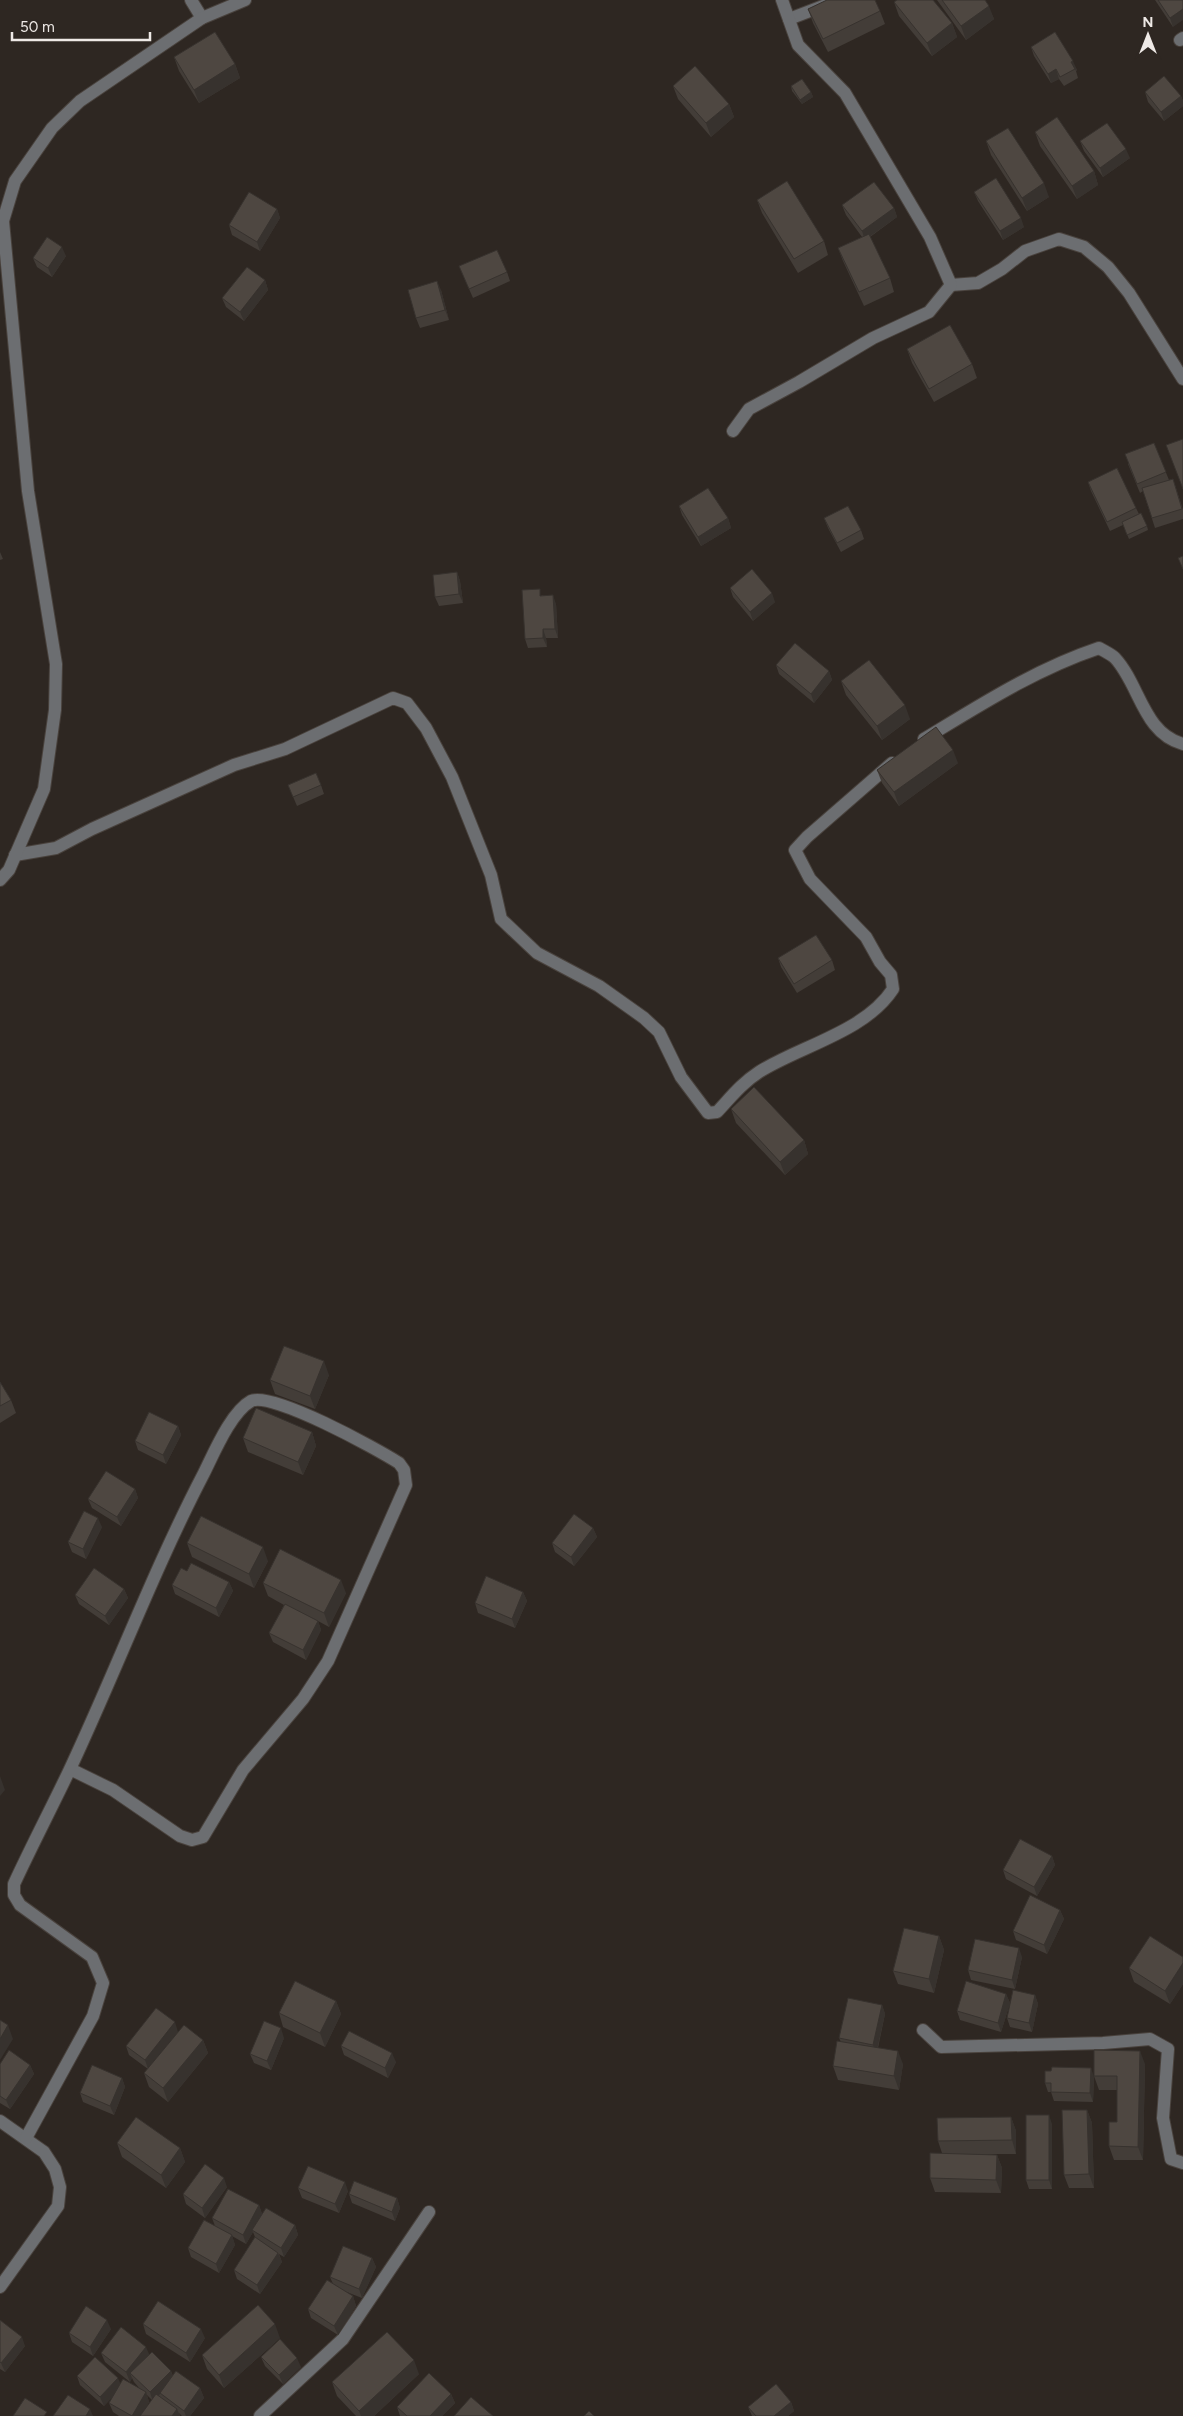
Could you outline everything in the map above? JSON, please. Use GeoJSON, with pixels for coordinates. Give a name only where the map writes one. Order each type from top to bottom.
{"type":"FeatureCollection","features":[{"type":"Feature","properties":{"kind":"street"},"geometry":{"type":"LineString","coordinates":[[191,0],[202,18]]}},
{"type":"Feature","properties":{"kind":"street"},"geometry":{"type":"LineString","coordinates":[[0,880],[9,870],[44,789],[55,710],[56,664],[28,491],[4,221],[15,181],[52,128],[80,101],[202,18],[245,0]]}},
{"type":"Feature","properties":{"kind":"street"},"geometry":{"type":"LineString","coordinates":[[782,0],[798,45],[845,93],[930,237],[951,285]]}},
{"type":"Feature","properties":{"kind":"street"},"geometry":{"type":"LineString","coordinates":[[789,19],[839,0]]}},
{"type":"Feature","properties":{"kind":"street"},"geometry":{"type":"LineString","coordinates":[[733,431],[748,409],[873,338],[929,312],[951,285],[978,283],[1025,251],[1059,239],[1084,247],[1108,267],[1129,293],[1183,379]]}},
{"type":"Feature","properties":{"kind":"street"},"geometry":{"type":"LineString","coordinates":[[916,745],[999,693],[1066,659],[1098,648],[1114,657],[1133,684],[1152,725],[1183,744]]}},
{"type":"Feature","properties":{"kind":"street"},"geometry":{"type":"LineString","coordinates":[[15,855],[56,848],[92,829],[234,765],[285,749],[393,698],[407,703],[426,728],[452,776],[491,875],[501,919],[537,954],[599,986],[644,1018],[659,1032],[681,1077],[708,1114],[717,1112],[740,1085],[761,1071],[860,1021],[876,1008],[893,989],[891,975],[880,962],[866,937],[810,879],[799,860],[796,850],[807,837],[902,755]]}},
{"type":"Feature","properties":{"kind":"street"},"geometry":{"type":"LineString","coordinates":[[26,2138],[93,2016],[103,1983],[92,1956],[20,1905],[14,1895],[14,1884],[70,1769],[177,1524],[221,1439],[237,1414],[251,1401],[264,1399],[331,1426],[399,1463],[407,1478],[406,1485],[328,1661],[303,1699],[243,1770],[203,1837],[192,1840],[180,1836],[113,1790],[70,1769]]}},
{"type":"Feature","properties":{"kind":"street"},"geometry":{"type":"LineString","coordinates":[[923,2030],[941,2047],[1103,2043],[1150,2039],[1168,2049],[1163,2118],[1172,2159],[1183,2162]]}},
{"type":"Feature","properties":{"kind":"street"},"geometry":{"type":"LineString","coordinates":[[0,2121],[44,2152],[55,2169],[60,2187],[58,2206],[0,2287]]}},
{"type":"Feature","properties":{"kind":"street"},"geometry":{"type":"LineString","coordinates":[[260,2416],[342,2339],[429,2212]]}},
{"type":"Feature","properties":{"kind":"building"},"geometry":{"type":"Polygon","coordinates":[[[827,0],[875,0],[880,11],[823,39],[808,9],[827,0]]]}},
{"type":"Feature","properties":{"kind":"building"},"geometry":{"type":"Polygon","coordinates":[[[897,0],[933,0],[952,23],[927,43],[894,2],[897,0]]]}},
{"type":"Feature","properties":{"kind":"building"},"geometry":{"type":"Polygon","coordinates":[[[942,0],[985,0],[989,6],[961,26],[942,0]]]}},
{"type":"Feature","properties":{"kind":"building"},"geometry":{"type":"Polygon","coordinates":[[[1158,0],[1183,0],[1183,9],[1170,18],[1158,0]]]}},
{"type":"Feature","properties":{"kind":"building"},"geometry":{"type":"Polygon","coordinates":[[[215,32],[235,64],[194,90],[174,57],[215,32]]]}},
{"type":"Feature","properties":{"kind":"building"},"geometry":{"type":"Polygon","coordinates":[[[1055,32],[1073,61],[1071,62],[1075,69],[1060,77],[1056,69],[1048,74],[1031,47],[1055,32]]]}},
{"type":"Feature","properties":{"kind":"building"},"geometry":{"type":"Polygon","coordinates":[[[695,66],[729,104],[706,123],[673,86],[695,66]]]}},
{"type":"Feature","properties":{"kind":"building"},"geometry":{"type":"Polygon","coordinates":[[[1164,76],[1181,96],[1161,112],[1145,92],[1164,76]]]}},
{"type":"Feature","properties":{"kind":"building"},"geometry":{"type":"Polygon","coordinates":[[[802,79],[811,92],[800,100],[791,86],[802,79]]]}},
{"type":"Feature","properties":{"kind":"building"},"geometry":{"type":"Polygon","coordinates":[[[1057,117],[1094,171],[1072,186],[1035,132],[1057,117]]]}},
{"type":"Feature","properties":{"kind":"building"},"geometry":{"type":"Polygon","coordinates":[[[1107,123],[1126,149],[1100,168],[1080,141],[1107,123]]]}},
{"type":"Feature","properties":{"kind":"building"},"geometry":{"type":"Polygon","coordinates":[[[1008,128],[1044,183],[1022,198],[986,141],[1008,128]]]}},
{"type":"Feature","properties":{"kind":"building"},"geometry":{"type":"Polygon","coordinates":[[[996,178],[1021,218],[1000,231],[974,192],[996,178]]]}},
{"type":"Feature","properties":{"kind":"building"},"geometry":{"type":"Polygon","coordinates":[[[787,181],[824,241],[794,259],[757,200],[787,181]]]}},
{"type":"Feature","properties":{"kind":"building"},"geometry":{"type":"Polygon","coordinates":[[[874,182],[894,208],[862,231],[842,205],[874,182]]]}},
{"type":"Feature","properties":{"kind":"building"},"geometry":{"type":"Polygon","coordinates":[[[249,192],[277,209],[257,242],[229,225],[249,192]]]}},
{"type":"Feature","properties":{"kind":"building"},"geometry":{"type":"Polygon","coordinates":[[[869,234],[890,278],[859,292],[838,248],[869,234]]]}},
{"type":"Feature","properties":{"kind":"building"},"geometry":{"type":"Polygon","coordinates":[[[47,237],[62,247],[48,268],[33,258],[47,237]]]}},
{"type":"Feature","properties":{"kind":"building"},"geometry":{"type":"Polygon","coordinates":[[[497,250],[507,272],[469,289],[459,266],[497,250]]]}},
{"type":"Feature","properties":{"kind":"building"},"geometry":{"type":"Polygon","coordinates":[[[247,267],[265,280],[240,312],[222,298],[247,267]]]}},
{"type":"Feature","properties":{"kind":"building"},"geometry":{"type":"Polygon","coordinates":[[[437,281],[445,310],[416,318],[408,290],[437,281]]]}},
{"type":"Feature","properties":{"kind":"building"},"geometry":{"type":"Polygon","coordinates":[[[950,325],[972,364],[929,389],[907,349],[950,325]]]}},
{"type":"Feature","properties":{"kind":"building"},"geometry":{"type":"Polygon","coordinates":[[[1183,439],[1183,489],[1166,445],[1183,439]]]}},
{"type":"Feature","properties":{"kind":"building"},"geometry":{"type":"Polygon","coordinates":[[[1154,443],[1166,472],[1137,484],[1125,454],[1154,443]]]}},
{"type":"Feature","properties":{"kind":"building"},"geometry":{"type":"Polygon","coordinates":[[[1117,468],[1136,508],[1107,522],[1088,482],[1117,468]]]}},
{"type":"Feature","properties":{"kind":"building"},"geometry":{"type":"Polygon","coordinates":[[[1173,479],[1182,509],[1152,518],[1142,488],[1173,479]]]}},
{"type":"Feature","properties":{"kind":"building"},"geometry":{"type":"Polygon","coordinates":[[[708,488],[728,518],[698,537],[679,506],[708,488]]]}},
{"type":"Feature","properties":{"kind":"building"},"geometry":{"type":"Polygon","coordinates":[[[848,506],[861,530],[837,543],[824,518],[848,506]]]}},
{"type":"Feature","properties":{"kind":"building"},"geometry":{"type":"Polygon","coordinates":[[[1141,513],[1147,526],[1127,535],[1122,522],[1141,513]]]}},
{"type":"Feature","properties":{"kind":"building"},"geometry":{"type":"Polygon","coordinates":[[[1183,556],[1183,569],[1178,558],[1183,556]]]}},
{"type":"Feature","properties":{"kind":"building"},"geometry":{"type":"Polygon","coordinates":[[[752,569],[772,593],[750,612],[730,588],[752,569]]]}},
{"type":"Feature","properties":{"kind":"building"},"geometry":{"type":"Polygon","coordinates":[[[457,572],[459,594],[435,597],[433,575],[457,572]]]}},
{"type":"Feature","properties":{"kind":"building"},"geometry":{"type":"Polygon","coordinates":[[[540,589],[540,596],[553,595],[555,629],[543,629],[543,638],[525,639],[522,590],[540,589]]]}},
{"type":"Feature","properties":{"kind":"building"},"geometry":{"type":"Polygon","coordinates":[[[795,643],[829,671],[811,694],[776,665],[795,643]]]}},
{"type":"Feature","properties":{"kind":"building"},"geometry":{"type":"Polygon","coordinates":[[[869,660],[905,705],[877,726],[841,681],[869,660]]]}},
{"type":"Feature","properties":{"kind":"building"},"geometry":{"type":"Polygon","coordinates":[[[936,727],[953,750],[894,792],[877,770],[936,727]]]}},
{"type":"Feature","properties":{"kind":"building"},"geometry":{"type":"Polygon","coordinates":[[[316,773],[321,785],[293,797],[288,785],[316,773]]]}},
{"type":"Feature","properties":{"kind":"building"},"geometry":{"type":"Polygon","coordinates":[[[816,935],[832,960],[794,984],[778,958],[816,935]]]}},
{"type":"Feature","properties":{"kind":"building"},"geometry":{"type":"Polygon","coordinates":[[[754,1087],[804,1140],[780,1162],[731,1109],[754,1087]]]}},
{"type":"Feature","properties":{"kind":"building"},"geometry":{"type":"Polygon","coordinates":[[[284,1346],[324,1361],[310,1396],[270,1380],[284,1346]]]}},
{"type":"Feature","properties":{"kind":"building"},"geometry":{"type":"Polygon","coordinates":[[[0,1382],[11,1400],[0,1406],[0,1382]]]}},
{"type":"Feature","properties":{"kind":"building"},"geometry":{"type":"Polygon","coordinates":[[[256,1408],[312,1432],[298,1462],[243,1438],[256,1408]]]}},
{"type":"Feature","properties":{"kind":"building"},"geometry":{"type":"Polygon","coordinates":[[[149,1412],[178,1426],[163,1455],[135,1441],[149,1412]]]}},
{"type":"Feature","properties":{"kind":"building"},"geometry":{"type":"Polygon","coordinates":[[[106,1471],[135,1489],[117,1517],[88,1499],[106,1471]]]}},
{"type":"Feature","properties":{"kind":"building"},"geometry":{"type":"Polygon","coordinates":[[[84,1511],[98,1518],[83,1549],[68,1542],[84,1511]]]}},
{"type":"Feature","properties":{"kind":"building"},"geometry":{"type":"Polygon","coordinates":[[[574,1514],[593,1528],[571,1557],[552,1543],[574,1514]]]}},
{"type":"Feature","properties":{"kind":"building"},"geometry":{"type":"Polygon","coordinates":[[[201,1516],[263,1547],[249,1574],[187,1543],[201,1516]]]}},
{"type":"Feature","properties":{"kind":"building"},"geometry":{"type":"Polygon","coordinates":[[[280,1549],[341,1580],[324,1613],[263,1583],[280,1549]]]}},
{"type":"Feature","properties":{"kind":"building"},"geometry":{"type":"Polygon","coordinates":[[[191,1563],[229,1582],[216,1608],[172,1585],[181,1568],[187,1571],[191,1563]]]}},
{"type":"Feature","properties":{"kind":"building"},"geometry":{"type":"Polygon","coordinates":[[[94,1568],[124,1589],[105,1616],[75,1595],[94,1568]]]}},
{"type":"Feature","properties":{"kind":"building"},"geometry":{"type":"Polygon","coordinates":[[[486,1576],[523,1592],[512,1619],[475,1603],[486,1576]]]}},
{"type":"Feature","properties":{"kind":"building"},"geometry":{"type":"Polygon","coordinates":[[[285,1604],[318,1621],[303,1650],[269,1633],[285,1604]]]}},
{"type":"Feature","properties":{"kind":"building"},"geometry":{"type":"Polygon","coordinates":[[[1020,1839],[1052,1856],[1034,1887],[1003,1870],[1020,1839]]]}},
{"type":"Feature","properties":{"kind":"building"},"geometry":{"type":"Polygon","coordinates":[[[1030,1895],[1060,1910],[1044,1945],[1013,1931],[1030,1895]]]}},
{"type":"Feature","properties":{"kind":"building"},"geometry":{"type":"Polygon","coordinates":[[[904,1928],[939,1936],[929,1979],[893,1971],[904,1928]]]}},
{"type":"Feature","properties":{"kind":"building"},"geometry":{"type":"Polygon","coordinates":[[[1150,1936],[1183,1957],[1183,1963],[1165,1991],[1129,1968],[1150,1936]]]}},
{"type":"Feature","properties":{"kind":"building"},"geometry":{"type":"Polygon","coordinates":[[[975,1939],[1019,1948],[1012,1980],[968,1970],[975,1939]]]}},
{"type":"Feature","properties":{"kind":"building"},"geometry":{"type":"Polygon","coordinates":[[[295,1981],[336,2001],[320,2033],[279,2013],[295,1981]]]}},
{"type":"Feature","properties":{"kind":"building"},"geometry":{"type":"Polygon","coordinates":[[[966,1981],[1006,1994],[998,2023],[957,2011],[966,1981]]]}},
{"type":"Feature","properties":{"kind":"building"},"geometry":{"type":"Polygon","coordinates":[[[1013,1990],[1035,1995],[1029,2023],[1007,2018],[1013,1990]]]}},
{"type":"Feature","properties":{"kind":"building"},"geometry":{"type":"Polygon","coordinates":[[[848,1998],[882,2005],[873,2045],[839,2038],[848,1998]]]}},
{"type":"Feature","properties":{"kind":"building"},"geometry":{"type":"Polygon","coordinates":[[[156,2008],[175,2022],[145,2060],[126,2046],[156,2008]]]}},
{"type":"Feature","properties":{"kind":"building"},"geometry":{"type":"Polygon","coordinates":[[[0,2020],[8,2025],[0,2039],[0,2020]]]}},
{"type":"Feature","properties":{"kind":"building"},"geometry":{"type":"Polygon","coordinates":[[[264,2021],[281,2028],[267,2061],[250,2054],[264,2021]]]}},
{"type":"Feature","properties":{"kind":"building"},"geometry":{"type":"Polygon","coordinates":[[[184,2025],[203,2040],[163,2088],[144,2073],[184,2025]]]}},
{"type":"Feature","properties":{"kind":"building"},"geometry":{"type":"Polygon","coordinates":[[[349,2031],[392,2053],[385,2068],[341,2046],[349,2031]]]}},
{"type":"Feature","properties":{"kind":"building"},"geometry":{"type":"Polygon","coordinates":[[[837,2041],[898,2051],[894,2076],[833,2066],[837,2041]]]}},
{"type":"Feature","properties":{"kind":"building"},"geometry":{"type":"Polygon","coordinates":[[[9,2050],[30,2065],[6,2100],[0,2096],[0,2064],[9,2050]]]}},
{"type":"Feature","properties":{"kind":"building"},"geometry":{"type":"Polygon","coordinates":[[[1094,2050],[1140,2051],[1138,2147],[1109,2146],[1109,2122],[1117,2122],[1117,2076],[1094,2076],[1094,2050]]]}},
{"type":"Feature","properties":{"kind":"building"},"geometry":{"type":"Polygon","coordinates":[[[92,2065],[122,2078],[110,2106],[80,2093],[92,2065]]]}},
{"type":"Feature","properties":{"kind":"building"},"geometry":{"type":"Polygon","coordinates":[[[1052,2067],[1091,2068],[1090,2093],[1051,2092],[1051,2083],[1045,2083],[1045,2071],[1051,2071],[1052,2067]]]}},
{"type":"Feature","properties":{"kind":"building"},"geometry":{"type":"Polygon","coordinates":[[[1062,2110],[1087,2110],[1089,2174],[1064,2175],[1062,2110]]]}},
{"type":"Feature","properties":{"kind":"building"},"geometry":{"type":"Polygon","coordinates":[[[1026,2115],[1049,2115],[1049,2180],[1026,2180],[1026,2115]]]}},
{"type":"Feature","properties":{"kind":"building"},"geometry":{"type":"Polygon","coordinates":[[[136,2117],[180,2148],[161,2175],[117,2143],[136,2117]]]}},
{"type":"Feature","properties":{"kind":"building"},"geometry":{"type":"Polygon","coordinates":[[[1011,2117],[1012,2140],[938,2141],[937,2118],[1011,2117]]]}},
{"type":"Feature","properties":{"kind":"building"},"geometry":{"type":"Polygon","coordinates":[[[930,2153],[997,2155],[996,2180],[930,2178],[930,2153]]]}},
{"type":"Feature","properties":{"kind":"building"},"geometry":{"type":"Polygon","coordinates":[[[205,2164],[224,2178],[202,2208],[183,2194],[205,2164]]]}},
{"type":"Feature","properties":{"kind":"building"},"geometry":{"type":"Polygon","coordinates":[[[308,2166],[345,2182],[335,2204],[298,2188],[308,2166]]]}},
{"type":"Feature","properties":{"kind":"building"},"geometry":{"type":"Polygon","coordinates":[[[354,2181],[397,2198],[392,2212],[349,2194],[354,2181]]]}},
{"type":"Feature","properties":{"kind":"building"},"geometry":{"type":"Polygon","coordinates":[[[228,2189],[259,2205],[243,2235],[212,2218],[228,2189]]]}},
{"type":"Feature","properties":{"kind":"building"},"geometry":{"type":"Polygon","coordinates":[[[266,2208],[295,2225],[281,2248],[252,2230],[266,2208]]]}},
{"type":"Feature","properties":{"kind":"building"},"geometry":{"type":"Polygon","coordinates":[[[204,2220],[232,2235],[216,2264],[188,2248],[204,2220]]]}},
{"type":"Feature","properties":{"kind":"building"},"geometry":{"type":"Polygon","coordinates":[[[255,2237],[278,2253],[257,2285],[234,2270],[255,2237]]]}},
{"type":"Feature","properties":{"kind":"building"},"geometry":{"type":"Polygon","coordinates":[[[343,2246],[372,2258],[359,2289],[330,2277],[343,2246]]]}},
{"type":"Feature","properties":{"kind":"building"},"geometry":{"type":"Polygon","coordinates":[[[327,2280],[353,2296],[334,2326],[308,2309],[327,2280]]]}},
{"type":"Feature","properties":{"kind":"building"},"geometry":{"type":"Polygon","coordinates":[[[158,2301],[201,2329],[186,2353],[143,2324],[158,2301]]]}},
{"type":"Feature","properties":{"kind":"building"},"geometry":{"type":"Polygon","coordinates":[[[258,2305],[275,2324],[219,2375],[202,2355],[258,2305]]]}},
{"type":"Feature","properties":{"kind":"building"},"geometry":{"type":"Polygon","coordinates":[[[86,2306],[107,2320],[90,2347],[69,2333],[86,2306]]]}},
{"type":"Feature","properties":{"kind":"building"},"geometry":{"type":"Polygon","coordinates":[[[0,2320],[22,2337],[1,2363],[0,2362],[0,2320]]]}},
{"type":"Feature","properties":{"kind":"building"},"geometry":{"type":"Polygon","coordinates":[[[121,2327],[146,2347],[126,2372],[101,2353],[121,2327]]]}},
{"type":"Feature","properties":{"kind":"building"},"geometry":{"type":"Polygon","coordinates":[[[387,2332],[414,2360],[359,2411],[332,2382],[387,2332]]]}},
{"type":"Feature","properties":{"kind":"building"},"geometry":{"type":"Polygon","coordinates":[[[280,2339],[297,2358],[279,2375],[261,2357],[280,2339]]]}},
{"type":"Feature","properties":{"kind":"building"},"geometry":{"type":"Polygon","coordinates":[[[152,2352],[171,2371],[150,2392],[130,2373],[152,2352]]]}},
{"type":"Feature","properties":{"kind":"building"},"geometry":{"type":"Polygon","coordinates":[[[95,2357],[118,2378],[100,2397],[77,2376],[95,2357]]]}},
{"type":"Feature","properties":{"kind":"building"},"geometry":{"type":"Polygon","coordinates":[[[176,2371],[200,2388],[184,2411],[160,2393],[176,2371]]]}},
{"type":"Feature","properties":{"kind":"building"},"geometry":{"type":"Polygon","coordinates":[[[429,2373],[451,2394],[430,2416],[407,2416],[397,2407],[429,2373]]]}},
{"type":"Feature","properties":{"kind":"building"},"geometry":{"type":"Polygon","coordinates":[[[123,2379],[146,2392],[132,2416],[109,2403],[123,2379]]]}},
{"type":"Feature","properties":{"kind":"building"},"geometry":{"type":"Polygon","coordinates":[[[776,2384],[791,2402],[774,2416],[756,2416],[748,2407],[776,2384]]]}},
{"type":"Feature","properties":{"kind":"building"},"geometry":{"type":"Polygon","coordinates":[[[156,2394],[177,2409],[172,2416],[140,2416],[156,2394]]]}},
{"type":"Feature","properties":{"kind":"building"},"geometry":{"type":"Polygon","coordinates":[[[68,2395],[90,2409],[86,2416],[53,2416],[68,2395]]]}},
{"type":"Feature","properties":{"kind":"building"},"geometry":{"type":"Polygon","coordinates":[[[471,2397],[493,2416],[454,2416],[471,2397]]]}},
{"type":"Feature","properties":{"kind":"building"},"geometry":{"type":"Polygon","coordinates":[[[25,2398],[47,2412],[44,2416],[13,2416],[25,2398]]]}},
{"type":"Feature","properties":{"kind":"building"},"geometry":{"type":"Polygon","coordinates":[[[589,2411],[594,2416],[584,2416],[589,2411]]]}}]}
